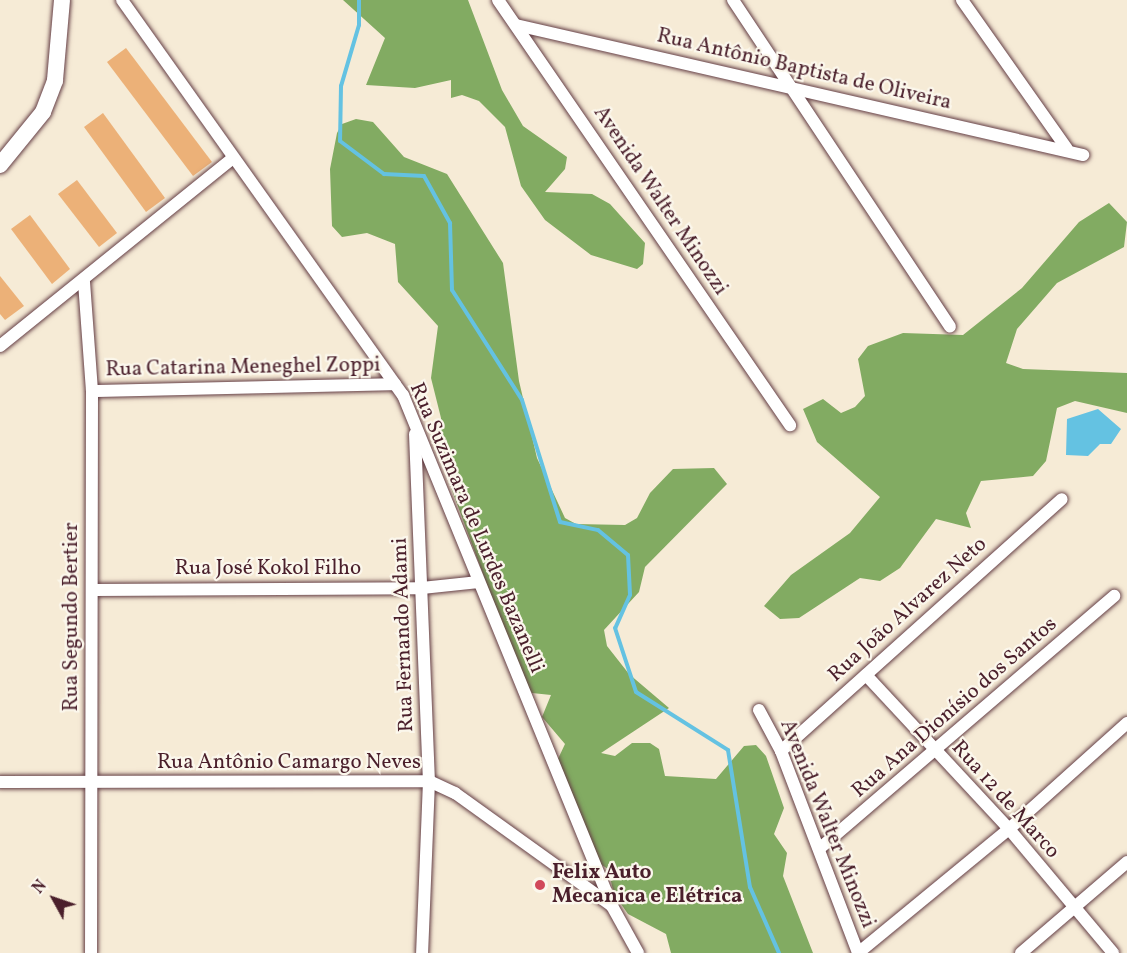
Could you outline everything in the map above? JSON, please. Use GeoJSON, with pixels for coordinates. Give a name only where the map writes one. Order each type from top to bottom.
{"type":"FeatureCollection","features":[{"type":"Feature","properties":{"kind":"street"},"geometry":{"type":"LineString","coordinates":[[0,165],[43,112],[55,80],[63,0]]}},
{"type":"Feature","properties":{"kind":"street","name":"Rua Suzimara de Lurdes Bazanelli"},"geometry":{"type":"LineString","coordinates":[[122,0],[232,159],[395,384],[414,424],[612,906],[638,953]]}},
{"type":"Feature","properties":{"kind":"street","name":"Avenida Walter Minozzi"},"geometry":{"type":"LineString","coordinates":[[498,0],[790,424]]}},
{"type":"Feature","properties":{"kind":"street"},"geometry":{"type":"LineString","coordinates":[[733,0],[951,327]]}},
{"type":"Feature","properties":{"kind":"street"},"geometry":{"type":"LineString","coordinates":[[962,0],[1067,148]]}},
{"type":"Feature","properties":{"kind":"street","name":"Rua Antônio Baptista de Oliveira"},"geometry":{"type":"LineString","coordinates":[[516,25],[1067,148],[1083,155]]}},
{"type":"Feature","properties":{"kind":"street"},"geometry":{"type":"LineString","coordinates":[[1,343],[84,282],[232,159]]}},
{"type":"Feature","properties":{"kind":"street","name":"Rua Segundo Bertier"},"geometry":{"type":"LineString","coordinates":[[84,282],[92,391],[91,953]]}},
{"type":"Feature","properties":{"kind":"street","name":"Rua Catarina Meneghel Zoppi"},"geometry":{"type":"LineString","coordinates":[[92,391],[395,384]]}},
{"type":"Feature","properties":{"kind":"street","name":"Rua Fernando Adami"},"geometry":{"type":"LineString","coordinates":[[414,424],[429,781],[422,953]]}},
{"type":"Feature","properties":{"kind":"street","name":"Rua João Alvarez Neto"},"geometry":{"type":"LineString","coordinates":[[781,751],[1062,499]]}},
{"type":"Feature","properties":{"kind":"street","name":"Rua José Kokol Filho"},"geometry":{"type":"LineString","coordinates":[[93,590],[422,588],[479,582]]}},
{"type":"Feature","properties":{"kind":"street","name":"Rua Ana Dionísio dos Santos"},"geometry":{"type":"LineString","coordinates":[[819,849],[937,752],[1114,596]]}},
{"type":"Feature","properties":{"kind":"street","name":"Rua 12 de Marco"},"geometry":{"type":"LineString","coordinates":[[866,675],[1009,830],[1113,953]]}},
{"type":"Feature","properties":{"kind":"street","name":"Avenida Walter Minozzi"},"geometry":{"type":"LineString","coordinates":[[759,710],[781,751],[858,953]]}},
{"type":"Feature","properties":{"kind":"street"},"geometry":{"type":"LineString","coordinates":[[858,953],[1009,830],[1127,723]]}},
{"type":"Feature","properties":{"kind":"street","name":"Rua Antônio Camargo Neves"},"geometry":{"type":"LineString","coordinates":[[0,782],[90,784],[429,781],[455,793],[612,906]]}},
{"type":"Feature","properties":{"kind":"street"},"geometry":{"type":"LineString","coordinates":[[1021,953],[1127,862]]}},
{"type":"Feature","properties":{"kind":"green space"},"geometry":{"type":"Polygon","coordinates":[[[343,0],[468,0],[502,90],[523,126],[567,157],[565,169],[545,192],[592,194],[610,204],[645,243],[643,264],[637,269],[591,255],[545,220],[521,186],[505,127],[479,101],[462,95],[451,98],[451,80],[415,88],[366,85],[385,38],[343,0]]]}},
{"type":"Feature","properties":{"kind":"green space"},"geometry":{"type":"Polygon","coordinates":[[[356,119],[373,122],[404,157],[447,174],[503,263],[519,381],[537,458],[565,518],[576,524],[625,525],[637,518],[650,493],[673,469],[714,468],[727,484],[645,567],[639,592],[604,630],[607,646],[629,674],[669,708],[601,753],[615,756],[632,743],[650,743],[659,749],[665,776],[716,779],[744,746],[756,745],[766,756],[784,808],[774,834],[787,853],[783,876],[813,953],[671,953],[666,934],[628,914],[614,894],[608,869],[591,858],[557,761],[565,744],[542,717],[551,695],[532,693],[523,682],[440,458],[441,418],[431,378],[438,326],[398,282],[395,244],[367,233],[342,237],[332,226],[330,169],[337,133],[342,124],[356,119]]]}},
{"type":"Feature","properties":{"kind":"green space"},"geometry":{"type":"Polygon","coordinates":[[[1109,203],[1127,222],[1124,247],[1057,283],[1017,329],[1006,363],[1023,369],[1127,373],[1127,413],[1075,401],[1057,408],[1046,461],[1033,476],[981,481],[966,513],[971,528],[936,519],[900,568],[880,581],[860,578],[799,618],[780,619],[764,606],[791,575],[850,533],[880,497],[817,442],[803,409],[823,399],[841,413],[855,407],[865,396],[858,359],[868,346],[903,333],[963,335],[1022,288],[1079,222],[1109,203]]]}},
{"type":"Feature","properties":{"kind":"water"},"geometry":{"type":"Polygon","coordinates":[[[1098,409],[1121,429],[1111,444],[1100,444],[1088,456],[1066,455],[1067,419],[1098,409]]]}},
{"type":"Feature","properties":{"kind":"building"},"geometry":{"type":"Polygon","coordinates":[[[126,48],[212,162],[193,176],[107,62],[126,48]]]}},
{"type":"Feature","properties":{"kind":"building"},"geometry":{"type":"Polygon","coordinates":[[[103,113],[165,198],[146,212],[84,127],[103,113]]]}},
{"type":"Feature","properties":{"kind":"building"},"geometry":{"type":"Polygon","coordinates":[[[77,180],[117,233],[99,247],[58,194],[77,180]]]}},
{"type":"Feature","properties":{"kind":"building"},"geometry":{"type":"Polygon","coordinates":[[[30,215],[70,269],[52,284],[11,229],[30,215]]]}},
{"type":"Feature","properties":{"kind":"building"},"geometry":{"type":"Polygon","coordinates":[[[0,276],[24,306],[5,320],[0,314],[0,276]]]}},
{"type":"Feature","properties":{"kind":"waterway"},"geometry":{"type":"LineString","coordinates":[[359,0],[359,25],[341,86],[340,141],[384,174],[424,176],[450,223],[452,290],[522,400],[560,522],[598,530],[628,555],[630,595],[615,628],[636,692],[728,750],[750,887],[779,953]]}},
{"type":"Feature","properties":{"kind":"place","name":"Felix Auto Mecanica e Elétrica"},"geometry":{"type":"Point","coordinates":[540,885]}}]}
